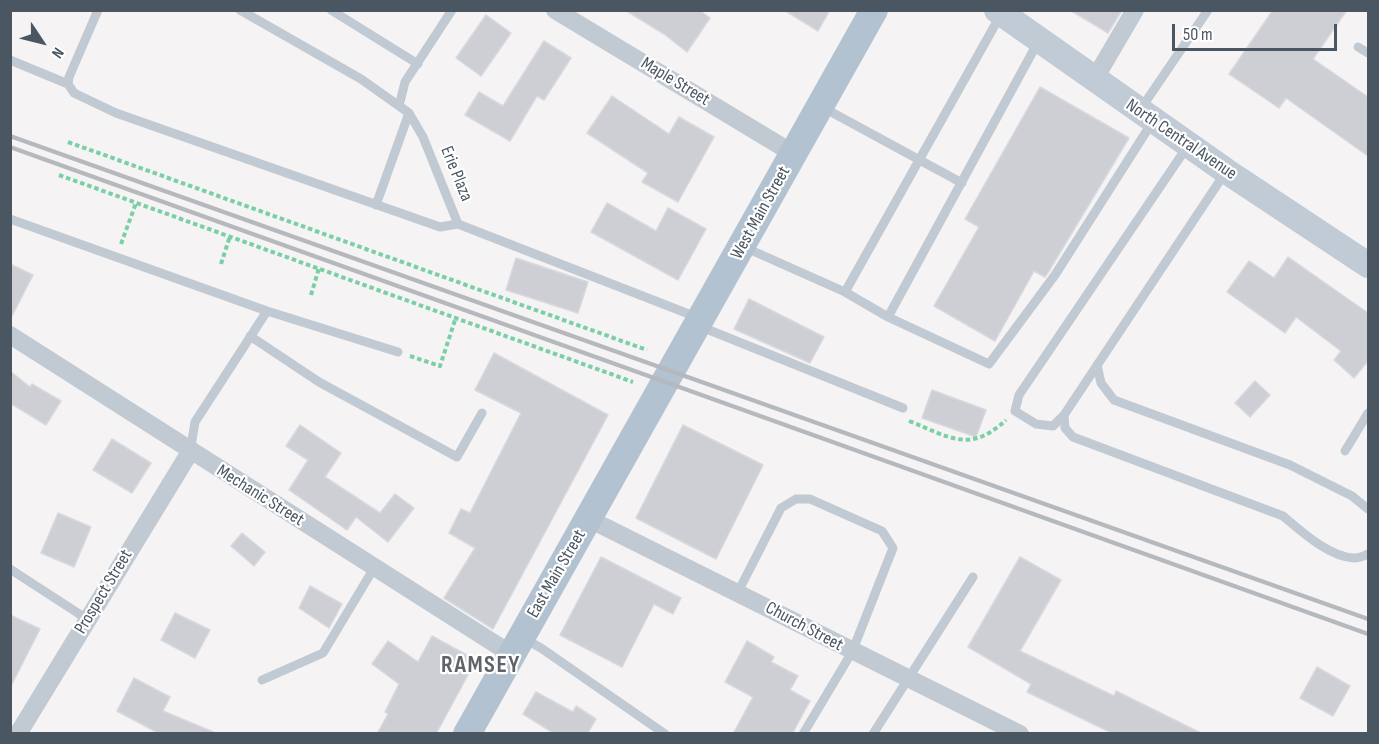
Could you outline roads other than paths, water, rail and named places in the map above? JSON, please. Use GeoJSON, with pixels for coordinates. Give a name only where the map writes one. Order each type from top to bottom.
{"type":"FeatureCollection","features":[{"type":"Feature","properties":{"kind":"main road","name":"West Main Street"},"geometry":{"type":"LineString","coordinates":[[646,415],[874,10]]}},
{"type":"Feature","properties":{"kind":"main road","name":"North Central Avenue"},"geometry":{"type":"LineString","coordinates":[[999,12],[1188,145],[1368,265]]}},
{"type":"Feature","properties":{"kind":"main road","name":"East Main Street"},"geometry":{"type":"LineString","coordinates":[[467,734],[646,415]]}},
{"type":"Feature","properties":{"kind":"street","name":"Maple Street"},"geometry":{"type":"LineString","coordinates":[[555,10],[794,154]]}},
{"type":"Feature","properties":{"kind":"street"},"geometry":{"type":"LineString","coordinates":[[1094,80],[1135,10]]}},
{"type":"Feature","properties":{"kind":"street","name":"Mechanic Street"},"geometry":{"type":"LineString","coordinates":[[10,335],[374,568],[515,645]]}},
{"type":"Feature","properties":{"kind":"street","name":"Prospect Street"},"geometry":{"type":"LineString","coordinates":[[18,734],[190,452]]}},
{"type":"Feature","properties":{"kind":"street","name":"Church Street"},"geometry":{"type":"LineString","coordinates":[[589,519],[1020,734]]}},
{"type":"Feature","properties":{"kind":"lane"},"geometry":{"type":"LineString","coordinates":[[68,84],[98,10]]}},
{"type":"Feature","properties":{"kind":"lane","name":"Erie Plaza"},"geometry":{"type":"LineString","coordinates":[[240,10],[350,73],[409,113],[423,137],[458,224],[903,408]]}},
{"type":"Feature","properties":{"kind":"lane"},"geometry":{"type":"LineString","coordinates":[[331,10],[418,64]]}},
{"type":"Feature","properties":{"kind":"lane"},"geometry":{"type":"LineString","coordinates":[[399,106],[405,82],[452,10]]}},
{"type":"Feature","properties":{"kind":"lane"},"geometry":{"type":"LineString","coordinates":[[742,246],[845,292],[888,316],[989,364],[1055,275],[1208,10]]}},
{"type":"Feature","properties":{"kind":"lane"},"geometry":{"type":"LineString","coordinates":[[845,292],[999,12]]}},
{"type":"Feature","properties":{"kind":"lane"},"geometry":{"type":"LineString","coordinates":[[888,316],[1038,41]]}},
{"type":"Feature","properties":{"kind":"lane"},"geometry":{"type":"LineString","coordinates":[[1358,47],[1368,53]]}},
{"type":"Feature","properties":{"kind":"lane"},"geometry":{"type":"LineString","coordinates":[[10,60],[68,84],[74,93],[116,113],[440,227],[458,224]]}},
{"type":"Feature","properties":{"kind":"lane"},"geometry":{"type":"LineString","coordinates":[[821,106],[962,183]]}},
{"type":"Feature","properties":{"kind":"lane"},"geometry":{"type":"LineString","coordinates":[[376,205],[409,113]]}},
{"type":"Feature","properties":{"kind":"lane"},"geometry":{"type":"LineString","coordinates":[[1188,145],[1019,395],[1015,411],[1036,424],[1053,426],[1064,415],[1226,171]]}},
{"type":"Feature","properties":{"kind":"lane"},"geometry":{"type":"LineString","coordinates":[[10,219],[267,311],[398,352]]}},
{"type":"Feature","properties":{"kind":"lane"},"geometry":{"type":"LineString","coordinates":[[190,452],[195,422],[267,311]]}},
{"type":"Feature","properties":{"kind":"lane"},"geometry":{"type":"LineString","coordinates":[[250,336],[319,382],[457,457],[482,413]]}},
{"type":"Feature","properties":{"kind":"lane"},"geometry":{"type":"LineString","coordinates":[[1097,365],[1101,383],[1114,400],[1290,465],[1352,496],[1368,509]]}},
{"type":"Feature","properties":{"kind":"lane"},"geometry":{"type":"LineString","coordinates":[[1345,451],[1368,413]]}},
{"type":"Feature","properties":{"kind":"lane"},"geometry":{"type":"LineString","coordinates":[[1064,415],[1065,428],[1073,437],[1283,516],[1301,532],[1334,551],[1355,558],[1368,554]]}},
{"type":"Feature","properties":{"kind":"lane"},"geometry":{"type":"LineString","coordinates":[[738,592],[781,508],[796,499],[810,499],[882,531],[893,548],[852,652],[803,734]]}},
{"type":"Feature","properties":{"kind":"lane"},"geometry":{"type":"LineString","coordinates":[[262,680],[323,653],[374,568]]}},
{"type":"Feature","properties":{"kind":"lane"},"geometry":{"type":"LineString","coordinates":[[10,569],[87,619]]}},
{"type":"Feature","properties":{"kind":"lane"},"geometry":{"type":"LineString","coordinates":[[873,734],[906,678],[973,577]]}},
{"type":"Feature","properties":{"kind":"lane"},"geometry":{"type":"LineString","coordinates":[[515,645],[541,648],[665,734]]}},
{"type":"Feature","properties":{"kind":"railway"},"geometry":{"type":"LineString","coordinates":[[10,136],[1368,619]]}},
{"type":"Feature","properties":{"kind":"railway"},"geometry":{"type":"LineString","coordinates":[[10,147],[1368,634]]}},
{"type":"Feature","properties":{"kind":"district","name":"RAMSEY"},"geometry":{"type":"Point","coordinates":[481,666]}}]}
